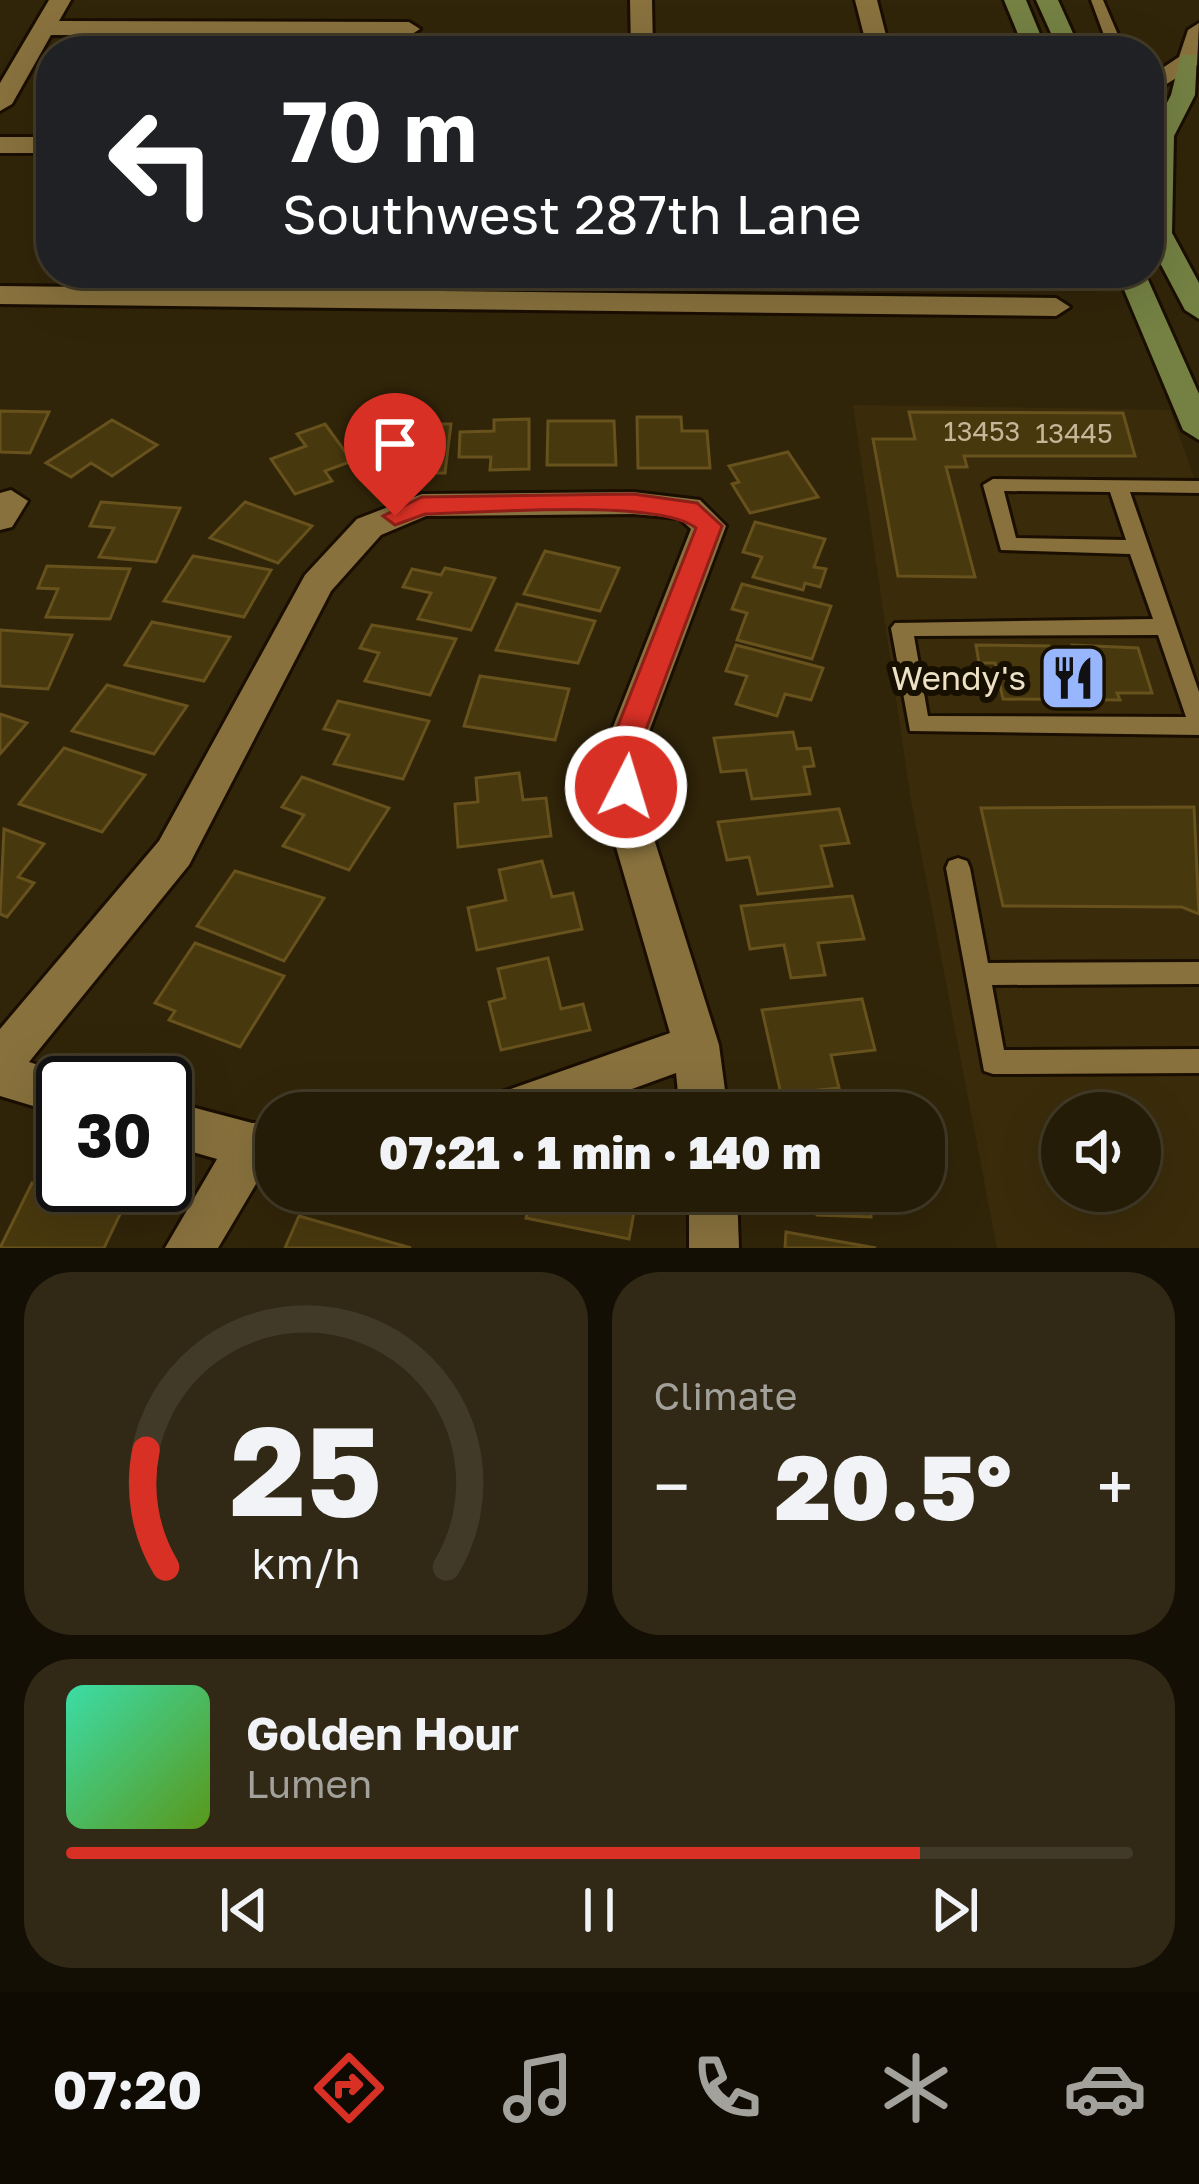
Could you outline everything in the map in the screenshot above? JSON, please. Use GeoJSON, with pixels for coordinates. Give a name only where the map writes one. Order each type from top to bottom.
{"type":"FeatureCollection","features":[{"type":"Feature","properties":{"kind":"main road"},"geometry":{"type":"LineString","coordinates":[[1015,0],[1030,36]]}},
{"type":"Feature","properties":{"kind":"main road"},"geometry":{"type":"LineString","coordinates":[[1047,0],[1063,36]]}},
{"type":"Feature","properties":{"kind":"main road"},"geometry":{"type":"LineString","coordinates":[[1164,132],[1183,95],[1165,76]]}},
{"type":"Feature","properties":{"kind":"main road"},"geometry":{"type":"LineString","coordinates":[[1164,245],[1199,310]]}},
{"type":"Feature","properties":{"kind":"main road"},"geometry":{"type":"LineString","coordinates":[[1137,288],[1199,430]]}},
{"type":"Feature","properties":{"kind":"street"},"geometry":{"type":"LineString","coordinates":[[38,36],[60,0]]}},
{"type":"Feature","properties":{"kind":"street"},"geometry":{"type":"LineString","coordinates":[[408,36],[415,0]]}},
{"type":"Feature","properties":{"kind":"street"},"geometry":{"type":"LineString","coordinates":[[641,0],[642,36]]}},
{"type":"Feature","properties":{"kind":"street"},"geometry":{"type":"LineString","coordinates":[[866,0],[875,36]]}},
{"type":"Feature","properties":{"kind":"street"},"geometry":{"type":"LineString","coordinates":[[43,28],[286,36]]}},
{"type":"Feature","properties":{"kind":"street"},"geometry":{"type":"LineString","coordinates":[[1165,76],[1199,30]]}},
{"type":"Feature","properties":{"kind":"street"},"geometry":{"type":"LineString","coordinates":[[0,104],[36,40]]}},
{"type":"Feature","properties":{"kind":"street"},"geometry":{"type":"LineString","coordinates":[[0,145],[36,146]]}},
{"type":"Feature","properties":{"kind":"street"},"geometry":{"type":"LineString","coordinates":[[0,295],[357,288],[651,304],[1056,307]]}},
{"type":"Feature","properties":{"kind":"street"},"geometry":{"type":"LineString","coordinates":[[650,288],[651,304]]}},
{"type":"Feature","properties":{"kind":"street"},"geometry":{"type":"LineString","coordinates":[[945,288],[950,306]]}},
{"type":"Feature","properties":{"kind":"street"},"geometry":{"type":"LineString","coordinates":[[0,1063],[174,853],[317,584],[369,527],[422,506],[633,503],[688,508],[709,526],[623,751],[629,824],[696,1045],[702,1092]]}},
{"type":"Feature","properties":{"kind":"street"},"geometry":{"type":"LineString","coordinates":[[564,1092],[696,1045]]}},
{"type":"Feature","properties":{"kind":"street"},"geometry":{"type":"LineString","coordinates":[[0,1076],[36,1086]]}},
{"type":"Feature","properties":{"kind":"street"},"geometry":{"type":"LineString","coordinates":[[192,1128],[255,1143]]}},
{"type":"Feature","properties":{"kind":"street"},"geometry":{"type":"LineString","coordinates":[[190,1248],[255,1158]]}},
{"type":"Feature","properties":{"kind":"street"},"geometry":{"type":"LineString","coordinates":[[713,1212],[714,1248]]}},
{"type":"Feature","properties":{"kind":"lane"},"geometry":{"type":"LineString","coordinates":[[1096,0],[1111,35]]}},
{"type":"Feature","properties":{"kind":"lane"},"geometry":{"type":"LineString","coordinates":[[1138,547],[1008,545],[993,485],[1199,487]]}},
{"type":"Feature","properties":{"kind":"lane"},"geometry":{"type":"LineString","coordinates":[[1118,486],[1138,547],[1166,627],[1199,725],[918,724],[902,628],[1166,627]]}},
{"type":"Feature","properties":{"kind":"lane"},"geometry":{"type":"LineString","coordinates":[[958,868],[993,1062],[1199,1061]]}},
{"type":"Feature","properties":{"kind":"lane"},"geometry":{"type":"LineString","coordinates":[[976,974],[1199,973]]}},
{"type":"Feature","properties":{"kind":"shaded area"},"geometry":{"type":"Polygon","coordinates":[[[853,405],[1170,410],[1199,492],[1199,1248],[997,1248],[911,800],[853,405]]]}},
{"type":"Feature","properties":{"kind":"building"},"geometry":{"type":"Polygon","coordinates":[[[0,411],[49,412],[30,453],[0,452],[0,411]]]}},
{"type":"Feature","properties":{"kind":"building"},"geometry":{"type":"Polygon","coordinates":[[[909,412],[1123,413],[1135,456],[964,456],[967,467],[946,467],[975,577],[898,576],[873,439],[915,439],[909,412]]]}},
{"type":"Feature","properties":{"kind":"building"},"geometry":{"type":"Polygon","coordinates":[[[637,417],[681,417],[682,431],[707,431],[710,468],[638,468],[637,417]]]}},
{"type":"Feature","properties":{"kind":"building"},"geometry":{"type":"Polygon","coordinates":[[[529,419],[529,469],[490,470],[491,457],[459,457],[460,432],[494,431],[494,420],[529,419]]]}},
{"type":"Feature","properties":{"kind":"building"},"geometry":{"type":"Polygon","coordinates":[[[112,420],[157,445],[112,476],[91,463],[71,477],[46,463],[112,420]]]}},
{"type":"Feature","properties":{"kind":"building"},"geometry":{"type":"Polygon","coordinates":[[[548,421],[614,421],[616,465],[547,465],[548,421]]]}},
{"type":"Feature","properties":{"kind":"building"},"geometry":{"type":"Polygon","coordinates":[[[325,424],[352,461],[325,471],[332,481],[295,494],[271,459],[306,446],[297,434],[325,424]]]}},
{"type":"Feature","properties":{"kind":"building"},"geometry":{"type":"Polygon","coordinates":[[[391,424],[451,424],[445,473],[382,473],[391,424]]]}},
{"type":"Feature","properties":{"kind":"building"},"geometry":{"type":"Polygon","coordinates":[[[788,452],[818,497],[750,513],[732,484],[739,482],[729,466],[788,452]]]}},
{"type":"Feature","properties":{"kind":"building"},"geometry":{"type":"Polygon","coordinates":[[[101,502],[180,508],[156,562],[99,557],[114,528],[90,526],[101,502]]]}},
{"type":"Feature","properties":{"kind":"building"},"geometry":{"type":"Polygon","coordinates":[[[245,502],[312,526],[278,563],[210,538],[245,502]]]}},
{"type":"Feature","properties":{"kind":"building"},"geometry":{"type":"Polygon","coordinates":[[[755,522],[825,539],[814,567],[826,569],[820,587],[805,583],[803,590],[753,577],[762,557],[743,552],[755,522]]]}},
{"type":"Feature","properties":{"kind":"building"},"geometry":{"type":"Polygon","coordinates":[[[545,551],[619,568],[600,611],[524,594],[545,551]]]}},
{"type":"Feature","properties":{"kind":"building"},"geometry":{"type":"Polygon","coordinates":[[[193,556],[271,570],[244,617],[164,601],[193,556]]]}},
{"type":"Feature","properties":{"kind":"building"},"geometry":{"type":"Polygon","coordinates":[[[47,566],[130,569],[110,619],[46,617],[58,589],[38,588],[47,566]]]}},
{"type":"Feature","properties":{"kind":"building"},"geometry":{"type":"Polygon","coordinates":[[[445,568],[495,578],[471,630],[418,619],[431,593],[403,587],[412,569],[441,575],[445,568]]]}},
{"type":"Feature","properties":{"kind":"building"},"geometry":{"type":"Polygon","coordinates":[[[742,584],[831,606],[812,659],[737,640],[747,613],[732,609],[742,584]]]}},
{"type":"Feature","properties":{"kind":"building"},"geometry":{"type":"Polygon","coordinates":[[[517,604],[595,621],[578,663],[496,650],[517,604]]]}},
{"type":"Feature","properties":{"kind":"building"},"geometry":{"type":"Polygon","coordinates":[[[152,622],[230,637],[204,681],[125,665],[152,622]]]}},
{"type":"Feature","properties":{"kind":"building"},"geometry":{"type":"Polygon","coordinates":[[[372,625],[456,639],[430,695],[365,681],[379,653],[360,648],[372,625]]]}},
{"type":"Feature","properties":{"kind":"building"},"geometry":{"type":"Polygon","coordinates":[[[0,630],[72,635],[48,689],[0,686],[0,630]]]}},
{"type":"Feature","properties":{"kind":"building"},"geometry":{"type":"Polygon","coordinates":[[[736,645],[823,668],[811,700],[785,694],[777,716],[736,704],[747,676],[726,671],[736,645]]]}},
{"type":"Feature","properties":{"kind":"building","name":"Wendy's"},"geometry":{"type":"Polygon","coordinates":[[[976,645],[1049,646],[1051,654],[1074,654],[1072,645],[1138,648],[1152,693],[1117,693],[1120,700],[1003,699],[995,663],[979,663],[976,645]]]}},
{"type":"Feature","properties":{"kind":"building"},"geometry":{"type":"Polygon","coordinates":[[[480,676],[569,689],[555,740],[464,726],[480,676]]]}},
{"type":"Feature","properties":{"kind":"building"},"geometry":{"type":"Polygon","coordinates":[[[107,685],[187,706],[154,754],[72,731],[107,685]]]}},
{"type":"Feature","properties":{"kind":"building"},"geometry":{"type":"Polygon","coordinates":[[[338,701],[429,721],[403,779],[334,764],[349,735],[324,729],[338,701]]]}},
{"type":"Feature","properties":{"kind":"building"},"geometry":{"type":"Polygon","coordinates":[[[0,714],[27,723],[0,754],[0,714]]]}},
{"type":"Feature","properties":{"kind":"building"},"geometry":{"type":"Polygon","coordinates":[[[793,732],[797,749],[810,748],[814,766],[804,767],[810,794],[752,799],[746,770],[721,772],[714,738],[793,732]]]}},
{"type":"Feature","properties":{"kind":"building"},"geometry":{"type":"Polygon","coordinates":[[[64,748],[145,775],[102,832],[19,804],[64,748]]]}},
{"type":"Feature","properties":{"kind":"building"},"geometry":{"type":"Polygon","coordinates":[[[519,773],[523,800],[546,798],[551,836],[458,847],[455,804],[478,802],[476,778],[519,773]]]}},
{"type":"Feature","properties":{"kind":"building"},"geometry":{"type":"Polygon","coordinates":[[[302,777],[389,808],[349,870],[283,846],[304,815],[282,807],[302,777]]]}},
{"type":"Feature","properties":{"kind":"building"},"geometry":{"type":"Polygon","coordinates":[[[1194,807],[1199,914],[1182,907],[1003,906],[981,808],[1194,807]]]}},
{"type":"Feature","properties":{"kind":"building"},"geometry":{"type":"Polygon","coordinates":[[[839,809],[849,843],[821,846],[832,886],[758,894],[749,857],[727,860],[718,822],[839,809]]]}},
{"type":"Feature","properties":{"kind":"building"},"geometry":{"type":"Polygon","coordinates":[[[4,829],[44,844],[18,877],[34,883],[7,917],[0,914],[4,829]]]}},
{"type":"Feature","properties":{"kind":"building"},"geometry":{"type":"Polygon","coordinates":[[[542,861],[552,897],[573,893],[582,929],[477,950],[468,908],[506,900],[499,870],[542,861]]]}},
{"type":"Feature","properties":{"kind":"building"},"geometry":{"type":"Polygon","coordinates":[[[235,871],[324,898],[284,961],[197,926],[235,871]]]}},
{"type":"Feature","properties":{"kind":"building"},"geometry":{"type":"Polygon","coordinates":[[[852,896],[864,939],[818,943],[825,975],[791,978],[784,945],[750,949],[741,906],[852,896]]]}},
{"type":"Feature","properties":{"kind":"building"},"geometry":{"type":"Polygon","coordinates":[[[195,943],[284,976],[240,1047],[169,1020],[175,1011],[155,1003],[195,943]]]}},
{"type":"Feature","properties":{"kind":"building"},"geometry":{"type":"Polygon","coordinates":[[[548,958],[561,1009],[583,1004],[590,1030],[501,1050],[489,1002],[505,998],[498,969],[548,958]]]}},
{"type":"Feature","properties":{"kind":"building"},"geometry":{"type":"Polygon","coordinates":[[[862,999],[875,1050],[831,1055],[839,1088],[781,1092],[762,1010],[862,999]]]}},
{"type":"Feature","properties":{"kind":"building"},"geometry":{"type":"Polygon","coordinates":[[[32,1183],[36,1184],[36,1212],[121,1212],[104,1248],[0,1248],[32,1183]]]}},
{"type":"Feature","properties":{"kind":"building"},"geometry":{"type":"Polygon","coordinates":[[[528,1212],[634,1212],[629,1239],[526,1218],[528,1212]]]}},
{"type":"Feature","properties":{"kind":"building"},"geometry":{"type":"Polygon","coordinates":[[[871,1212],[871,1217],[817,1215],[871,1212]]]}},
{"type":"Feature","properties":{"kind":"building"},"geometry":{"type":"Polygon","coordinates":[[[299,1216],[411,1248],[285,1248],[299,1216]]]}},
{"type":"Feature","properties":{"kind":"building"},"geometry":{"type":"Polygon","coordinates":[[[786,1232],[876,1248],[785,1248],[786,1232]]]}},
{"type":"Feature","properties":{"kind":"place","name":"Wendy's"},"geometry":{"type":"Point","coordinates":[1073,678]}},
{"type":"Feature","properties":{"kind":"route"},"geometry":{"type":"LineString","coordinates":[[395,516],[422,506],[633,503],[688,508],[709,526],[623,751],[626,787]]}}]}
